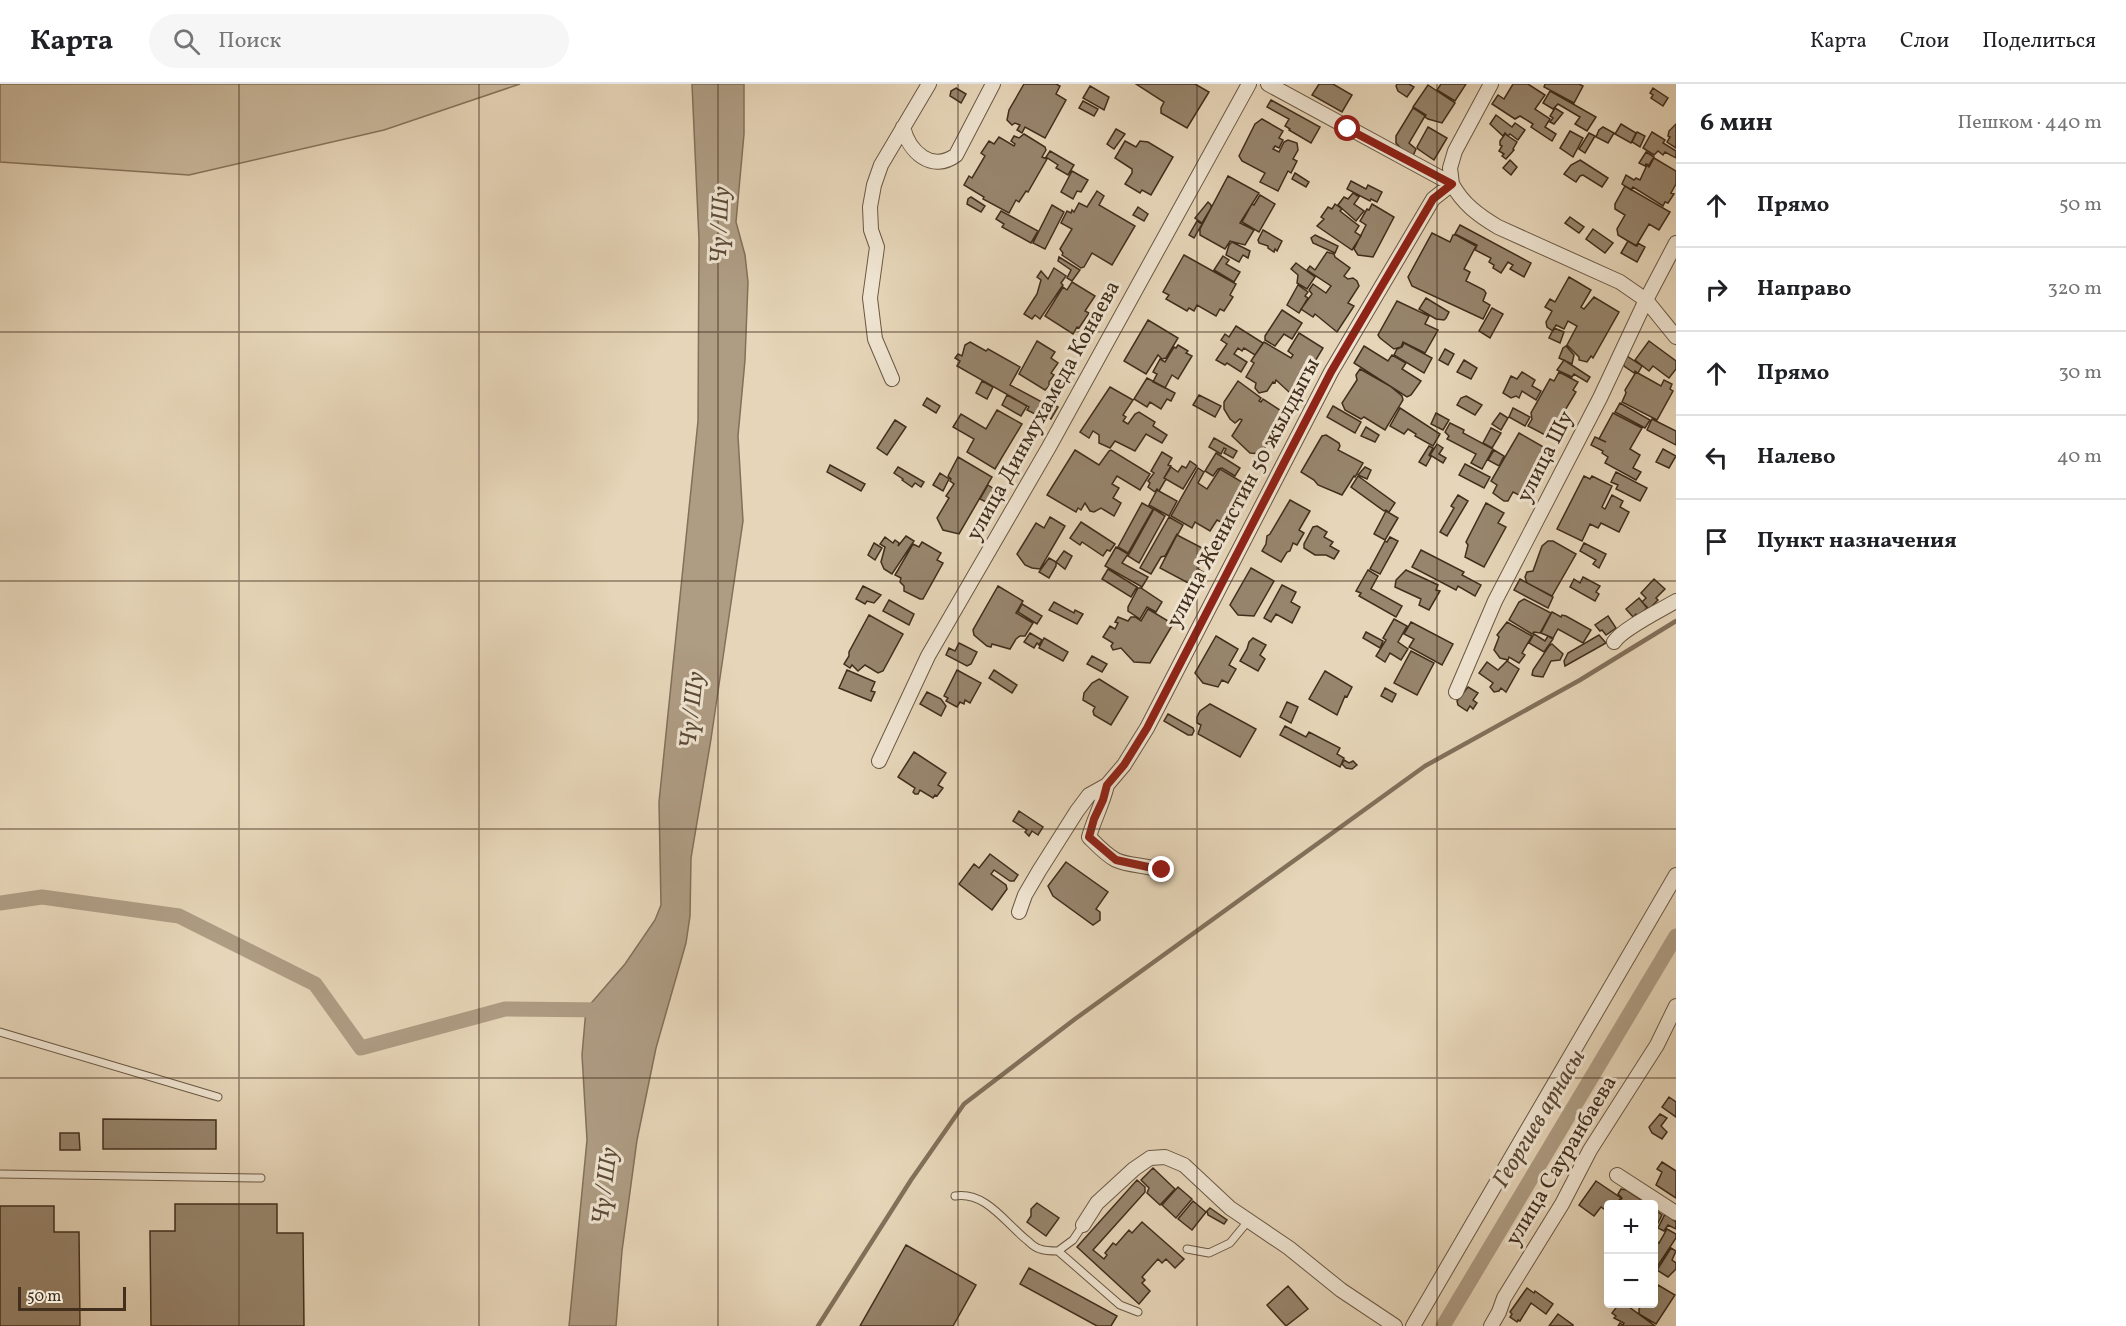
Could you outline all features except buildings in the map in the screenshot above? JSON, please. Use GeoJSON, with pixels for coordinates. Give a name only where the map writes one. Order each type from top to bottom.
{"type":"FeatureCollection","features":[{"type":"Feature","properties":{"kind":"street"},"geometry":{"type":"LineString","coordinates":[[892,379],[875,339],[870,298],[877,247],[871,230],[870,207],[881,165],[929,84]]}},
{"type":"Feature","properties":{"kind":"street"},"geometry":{"type":"LineString","coordinates":[[903,127],[911,148],[920,155],[938,163],[948,161],[956,155],[993,84]]}},
{"type":"Feature","properties":{"kind":"street","name":"улица Динмухамеда Конаева"},"geometry":{"type":"LineString","coordinates":[[879,761],[928,656],[1049,447],[1249,84]]}},
{"type":"Feature","properties":{"kind":"street"},"geometry":{"type":"LineString","coordinates":[[1268,84],[1452,184]]}},
{"type":"Feature","properties":{"kind":"street"},"geometry":{"type":"LineString","coordinates":[[1491,84],[1455,151],[1450,168],[1452,184],[1465,204],[1498,227],[1620,282],[1646,300],[1676,337]]}},
{"type":"Feature","properties":{"kind":"street","name":"улица Женистин 50 жылдыгы"},"geometry":{"type":"LineString","coordinates":[[1019,912],[1025,895],[1077,811],[1089,795],[1107,785],[1124,765],[1147,728],[1331,372],[1433,199],[1452,184]]}},
{"type":"Feature","properties":{"kind":"street","name":"улица Шу"},"geometry":{"type":"LineString","coordinates":[[1456,692],[1495,601],[1595,408],[1646,300],[1676,243]]}},
{"type":"Feature","properties":{"kind":"street"},"geometry":{"type":"LineString","coordinates":[[1614,642],[1630,628],[1676,602]]}},
{"type":"Feature","properties":{"kind":"street"},"geometry":{"type":"LineString","coordinates":[[1107,785],[1089,837],[1116,860],[1148,866],[1164,872]]}},
{"type":"Feature","properties":{"kind":"street"},"geometry":{"type":"LineString","coordinates":[[1413,1326],[1676,875]]}},
{"type":"Feature","properties":{"kind":"street","name":"улица Сауранбаева"},"geometry":{"type":"LineString","coordinates":[[1491,1326],[1504,1298],[1562,1204],[1590,1150],[1639,1074],[1673,1013]]}},
{"type":"Feature","properties":{"kind":"street"},"geometry":{"type":"LineString","coordinates":[[1083,1225],[1097,1203],[1134,1169],[1150,1158],[1165,1158],[1184,1166],[1230,1208],[1289,1248],[1341,1290],[1395,1326]]}},
{"type":"Feature","properties":{"kind":"street"},"geometry":{"type":"LineString","coordinates":[[1617,1175],[1676,1213]]}},
{"type":"Feature","properties":{"kind":"lane"},"geometry":{"type":"LineString","coordinates":[[0,1032],[218,1097]]}},
{"type":"Feature","properties":{"kind":"lane"},"geometry":{"type":"LineString","coordinates":[[0,1174],[261,1178]]}},
{"type":"Feature","properties":{"kind":"lane"},"geometry":{"type":"LineString","coordinates":[[955,1196],[966,1194],[981,1201],[1039,1249],[1058,1251],[1120,1305],[1138,1312]]}},
{"type":"Feature","properties":{"kind":"lane"},"geometry":{"type":"LineString","coordinates":[[1187,1249],[1209,1253],[1230,1243],[1249,1220]]}},
{"type":"Feature","properties":{"kind":"lane"},"geometry":{"type":"LineString","coordinates":[[1058,1251],[1073,1240],[1083,1225]]}},
{"type":"Feature","properties":{"kind":"shaded area"},"geometry":{"type":"Polygon","coordinates":[[[0,84],[520,84],[384,130],[189,175],[0,162],[0,84]]]}},
{"type":"Feature","properties":{"kind":"water","name":"Чү / Шу"},"geometry":{"type":"Polygon","coordinates":[[[692,84],[744,84],[744,134],[736,222],[745,255],[748,282],[745,360],[738,436],[743,521],[691,858],[690,916],[686,943],[656,1048],[637,1140],[622,1251],[616,1326],[569,1326],[587,1140],[582,1055],[586,1009],[625,964],[655,920],[661,905],[659,802],[698,421],[699,240],[692,84]]]}},
{"type":"Feature","properties":{"kind":"waterway"},"geometry":{"type":"LineString","coordinates":[[818,1326],[911,1180],[964,1104],[1075,1019],[1425,766],[1580,680],[1676,621]]}},
{"type":"Feature","properties":{"kind":"waterway"},"geometry":{"type":"LineString","coordinates":[[0,903],[42,897],[179,916],[315,984],[361,1048],[505,1009],[607,1010]]}},
{"type":"Feature","properties":{"kind":"waterway","name":"Георгиев арнасы"},"geometry":{"type":"LineString","coordinates":[[1443,1326],[1676,936]]}},
{"type":"Feature","properties":{"kind":"route"},"geometry":{"type":"LineString","coordinates":[[1162,870],[1116,860],[1089,837],[1107,785],[1124,765],[1147,728],[1331,372],[1433,199],[1452,184],[1348,129]]}}]}
